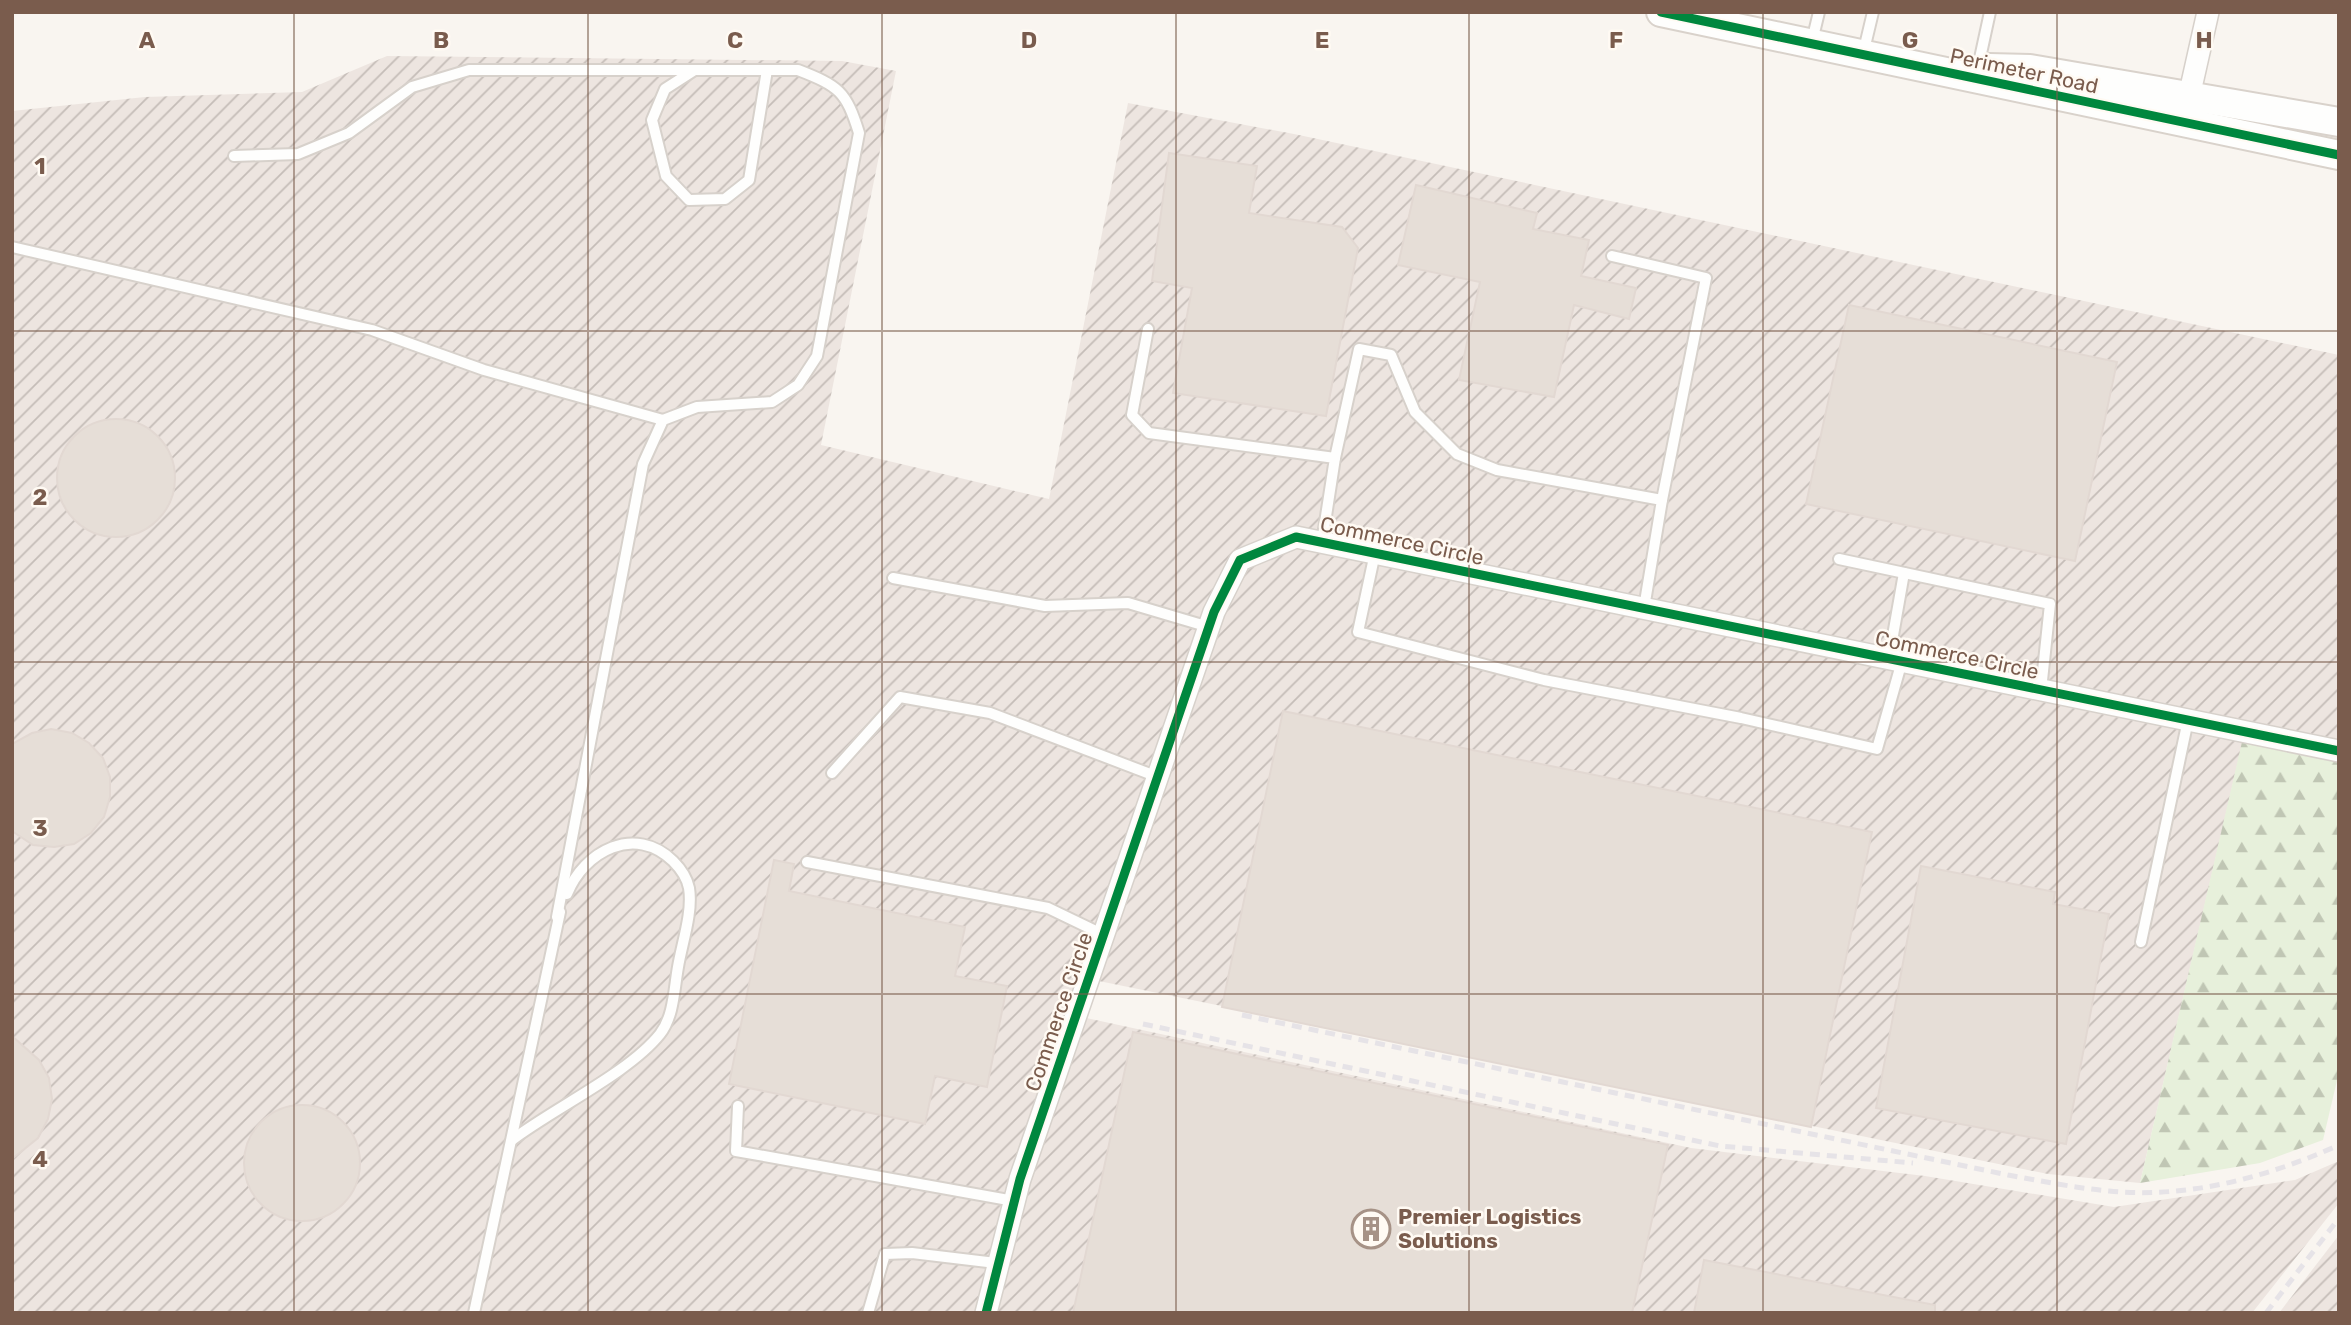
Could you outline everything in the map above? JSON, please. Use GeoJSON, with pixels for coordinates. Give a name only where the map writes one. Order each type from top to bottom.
{"type":"FeatureCollection","features":[{"type":"Feature","properties":{"kind":"street","name":"Perimeter Road"},"geometry":{"type":"LineString","coordinates":[[1661,12],[1746,26],[1811,44],[1916,66],[1976,73],[2339,155]]}},
{"type":"Feature","properties":{"kind":"street"},"geometry":{"type":"LineString","coordinates":[[2184,122],[2208,12]]}},
{"type":"Feature","properties":{"kind":"street"},"geometry":{"type":"LineString","coordinates":[[1976,73],[2030,69],[2189,94],[2339,122]]}},
{"type":"Feature","properties":{"kind":"street","name":"Commerce Circle"},"geometry":{"type":"LineString","coordinates":[[986,1313],[996,1264],[1014,1201],[1209,627],[1240,560],[1296,537],[2339,751]]}},
{"type":"Feature","properties":{"kind":"lane"},"geometry":{"type":"LineString","coordinates":[[1811,44],[1819,12]]}},
{"type":"Feature","properties":{"kind":"lane"},"geometry":{"type":"LineString","coordinates":[[1863,54],[1873,12]]}},
{"type":"Feature","properties":{"kind":"lane"},"geometry":{"type":"LineString","coordinates":[[1976,73],[1990,12]]}},
{"type":"Feature","properties":{"kind":"lane"},"geometry":{"type":"LineString","coordinates":[[12,247],[372,330],[484,370],[663,420],[697,407],[772,402],[798,385],[817,356],[859,133],[850,104],[831,83],[799,70],[469,69],[412,88],[349,133],[298,154],[234,156]]}},
{"type":"Feature","properties":{"kind":"lane"},"geometry":{"type":"LineString","coordinates":[[695,70],[665,89],[652,120],[666,176],[689,200],[725,199],[749,180],[767,70]]}},
{"type":"Feature","properties":{"kind":"lane"},"geometry":{"type":"LineString","coordinates":[[1612,256],[1706,278],[1662,500],[1644,608]]}},
{"type":"Feature","properties":{"kind":"lane"},"geometry":{"type":"LineString","coordinates":[[1148,329],[1132,415],[1149,432],[1335,458]]}},
{"type":"Feature","properties":{"kind":"lane"},"geometry":{"type":"LineString","coordinates":[[1322,542],[1335,458],[1359,349],[1391,355],[1415,412],[1457,454],[1497,470],[1662,500]]}},
{"type":"Feature","properties":{"kind":"lane"},"geometry":{"type":"LineString","coordinates":[[474,1313],[558,917],[643,464],[663,420]]}},
{"type":"Feature","properties":{"kind":"lane"},"geometry":{"type":"LineString","coordinates":[[1375,553],[1358,632],[1544,680],[1741,718],[1877,749],[1895,660],[1904,573]]}},
{"type":"Feature","properties":{"kind":"lane"},"geometry":{"type":"LineString","coordinates":[[1839,559],[2050,604],[2041,690]]}},
{"type":"Feature","properties":{"kind":"lane"},"geometry":{"type":"LineString","coordinates":[[893,579],[1045,607],[1128,603],[1209,627]]}},
{"type":"Feature","properties":{"kind":"lane"},"geometry":{"type":"LineString","coordinates":[[832,773],[900,696],[990,713],[1158,777]]}},
{"type":"Feature","properties":{"kind":"lane"},"geometry":{"type":"LineString","coordinates":[[2141,942],[2188,720]]}},
{"type":"Feature","properties":{"kind":"lane"},"geometry":{"type":"LineString","coordinates":[[512,1140],[545,1115],[637,1055],[660,1034],[669,1018],[687,915],[689,887],[680,869],[663,851],[640,844],[613,845],[590,858],[571,884],[558,917]]}},
{"type":"Feature","properties":{"kind":"lane"},"geometry":{"type":"LineString","coordinates":[[807,862],[1048,908],[1104,935]]}},
{"type":"Feature","properties":{"kind":"lane"},"geometry":{"type":"LineString","coordinates":[[738,1106],[736,1151],[1014,1201]]}},
{"type":"Feature","properties":{"kind":"lane"},"geometry":{"type":"LineString","coordinates":[[868,1313],[885,1254],[912,1254],[996,1264]]}},
{"type":"Feature","properties":{"kind":"shaded area"},"geometry":{"type":"Polygon","coordinates":[[[387,56],[842,61],[896,71],[821,445],[1049,499],[1128,103],[1294,134],[2339,355],[2339,751],[2245,732],[2140,1183],[2048,1174],[1089,979],[1077,1016],[1691,1148],[1925,1176],[2114,1207],[2295,1180],[2339,1161],[2339,1203],[2252,1313],[12,1313],[12,111],[145,97],[302,92],[387,56]]]}},
{"type":"Feature","properties":{"kind":"shaded area"},"geometry":{"type":"Polygon","coordinates":[[[2339,1235],[2339,1313],[2279,1313],[2339,1235]]]}},
{"type":"Feature","properties":{"kind":"green space"},"geometry":{"type":"Polygon","coordinates":[[[2242,742],[2339,762],[2339,1072],[2323,1140],[2260,1163],[2140,1183],[2242,742]]]}},
{"type":"Feature","properties":{"kind":"building"},"geometry":{"type":"Polygon","coordinates":[[[1169,153],[1257,166],[1249,213],[1342,227],[1358,248],[1326,416],[1173,393],[1192,288],[1152,281],[1169,153]]]}},
{"type":"Feature","properties":{"kind":"building"},"geometry":{"type":"Polygon","coordinates":[[[1416,185],[1537,213],[1533,229],[1589,240],[1581,276],[1636,288],[1629,319],[1574,305],[1554,397],[1459,380],[1480,282],[1398,265],[1416,185]]]}},
{"type":"Feature","properties":{"kind":"building"},"geometry":{"type":"Polygon","coordinates":[[[1849,305],[2117,362],[2075,561],[1806,504],[1849,305]]]}},
{"type":"Feature","properties":{"kind":"building"},"geometry":{"type":"Polygon","coordinates":[[[116,419],[139,423],[158,436],[171,455],[175,478],[171,501],[158,520],[139,533],[116,537],[93,533],[74,520],[61,501],[57,478],[61,455],[74,436],[93,423],[116,419]]]}},
{"type":"Feature","properties":{"kind":"building"},"geometry":{"type":"Polygon","coordinates":[[[1283,711],[1872,832],[1811,1127],[1222,1007],[1283,711]]]}},
{"type":"Feature","properties":{"kind":"building"},"geometry":{"type":"Polygon","coordinates":[[[51,729],[72,733],[89,743],[103,758],[110,777],[110,797],[104,817],[91,833],[74,844],[54,847],[33,845],[12,831],[12,744],[32,733],[51,729]]]}},
{"type":"Feature","properties":{"kind":"building"},"geometry":{"type":"Polygon","coordinates":[[[774,860],[794,864],[789,891],[965,927],[955,976],[1007,986],[987,1087],[935,1076],[925,1124],[729,1084],[774,860]]]}},
{"type":"Feature","properties":{"kind":"building"},"geometry":{"type":"Polygon","coordinates":[[[1921,866],[2055,892],[2053,904],[2109,914],[2066,1144],[1876,1108],[1921,866]]]}},
{"type":"Feature","properties":{"kind":"building","name":"Premier Logistics Solutions"},"geometry":{"type":"Polygon","coordinates":[[[1133,1032],[1668,1145],[1632,1313],[1073,1313],[1133,1032]]]}},
{"type":"Feature","properties":{"kind":"building"},"geometry":{"type":"Polygon","coordinates":[[[12,1036],[39,1060],[49,1078],[52,1099],[48,1119],[38,1138],[12,1159],[12,1036]]]}},
{"type":"Feature","properties":{"kind":"building"},"geometry":{"type":"Polygon","coordinates":[[[302,1105],[324,1109],[343,1122],[356,1141],[360,1163],[356,1185],[343,1204],[324,1217],[302,1221],[280,1217],[261,1204],[248,1185],[244,1163],[248,1141],[261,1122],[280,1109],[302,1105]]]}},
{"type":"Feature","properties":{"kind":"building"},"geometry":{"type":"Polygon","coordinates":[[[1704,1260],[1935,1305],[1935,1313],[1694,1313],[1704,1260]]]}},
{"type":"Feature","properties":{"kind":"railway"},"geometry":{"type":"LineString","coordinates":[[1242,1015],[2008,1175],[2096,1190],[2168,1192],[2227,1183],[2284,1167],[2339,1145]]}},
{"type":"Feature","properties":{"kind":"railway"},"geometry":{"type":"LineString","coordinates":[[1143,1024],[1720,1146],[1913,1163]]}},
{"type":"Feature","properties":{"kind":"railway"},"geometry":{"type":"LineString","coordinates":[[2266,1313],[2339,1218]]}},
{"type":"Feature","properties":{"kind":"cycle path"},"geometry":{"type":"LineString","coordinates":[[1661,12],[2339,155]]}},
{"type":"Feature","properties":{"kind":"cycle path"},"geometry":{"type":"LineString","coordinates":[[986,1313],[1020,1179],[1214,612],[1240,560],[1296,537],[2339,751]]}},
{"type":"Feature","properties":{"kind":"place","name":"Premier Logistics Solutions"},"geometry":{"type":"Point","coordinates":[1371,1229]}}]}
